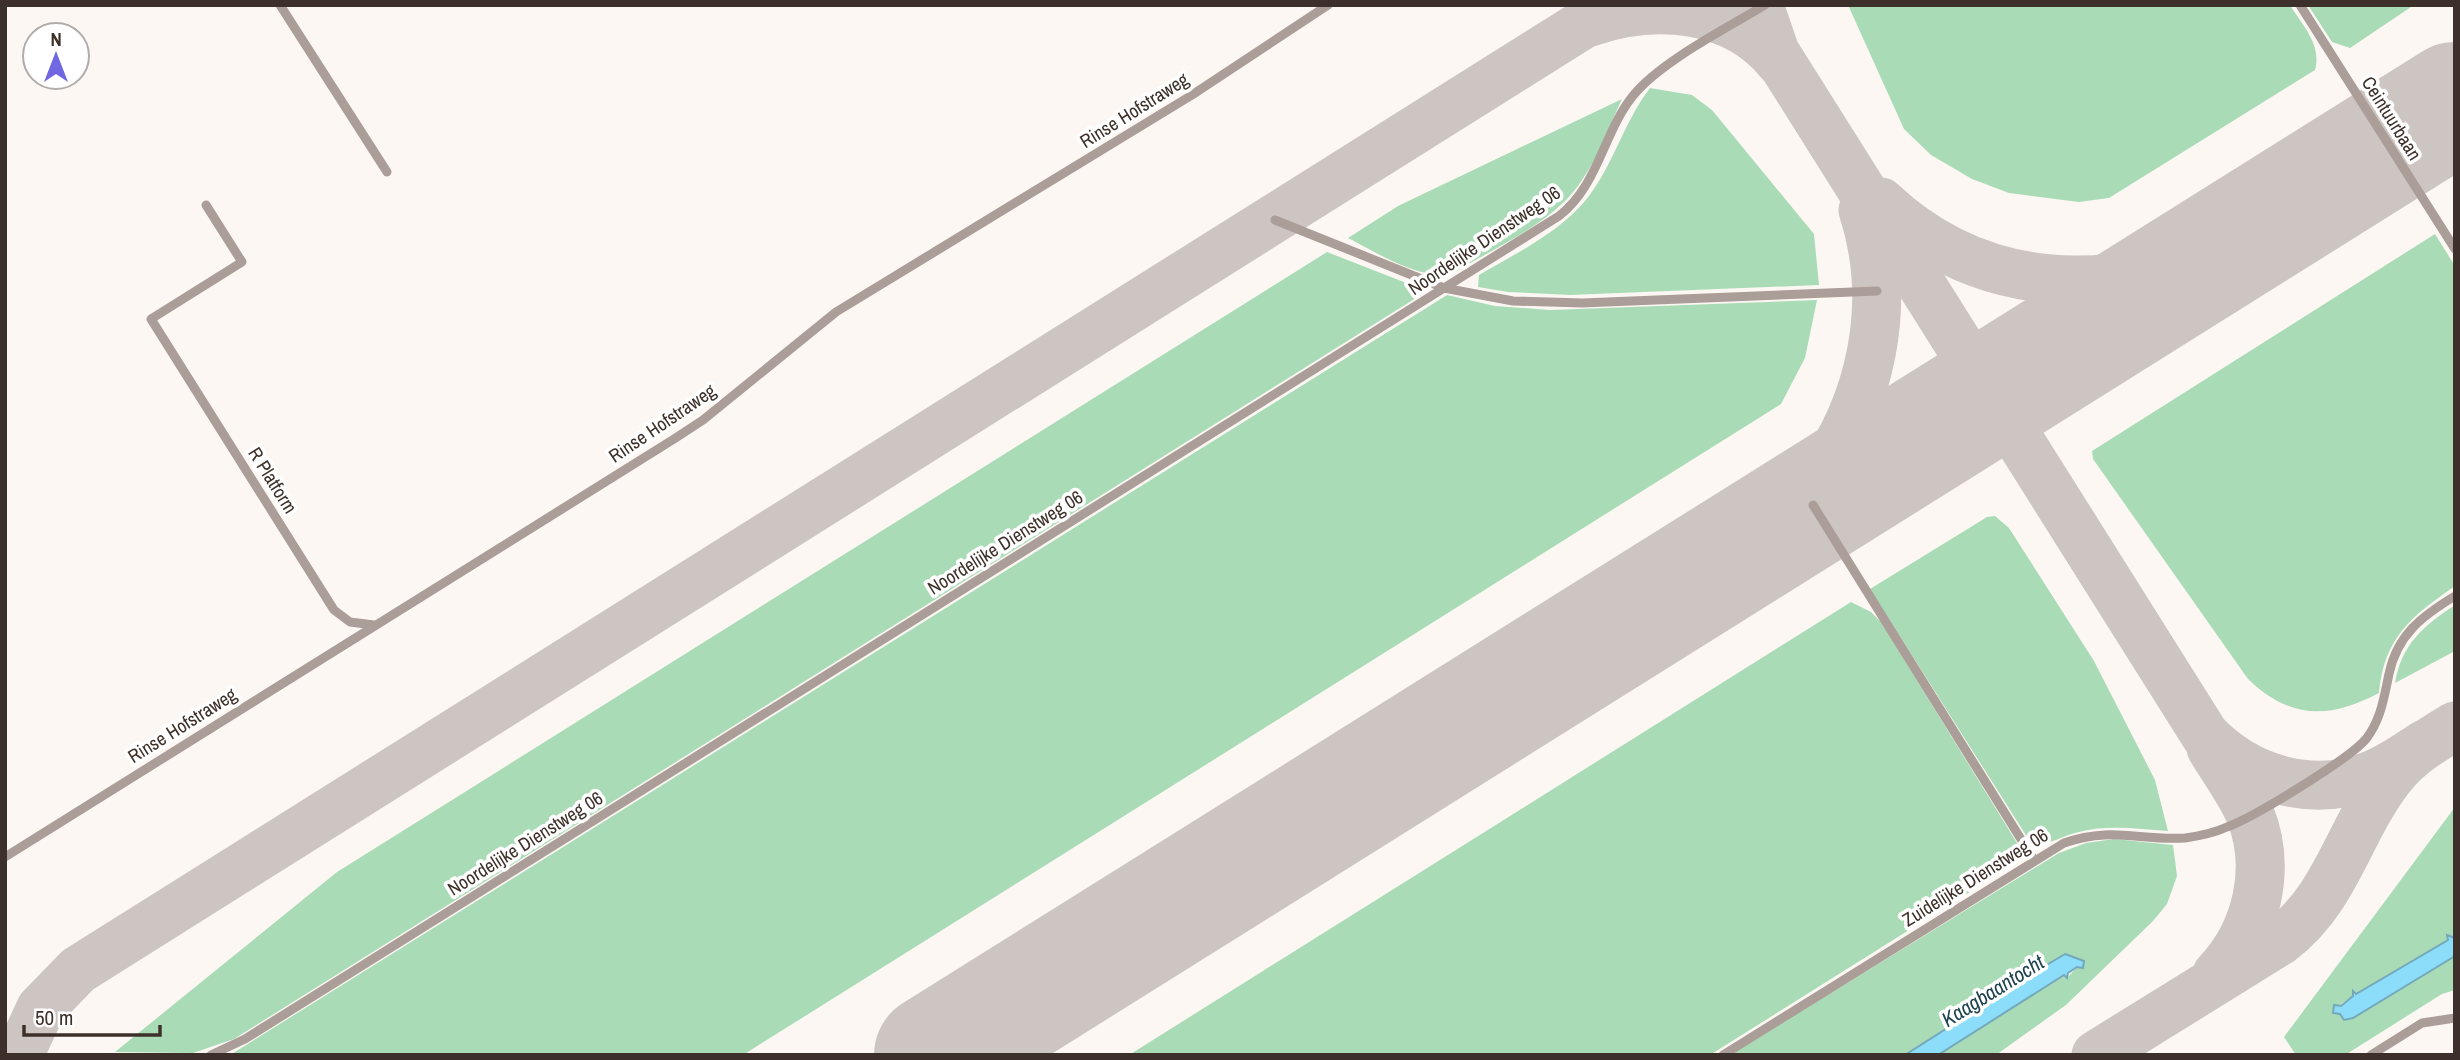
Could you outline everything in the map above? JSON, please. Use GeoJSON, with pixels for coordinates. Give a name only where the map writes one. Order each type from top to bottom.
{"type":"FeatureCollection","features":[{"type":"Feature","properties":{"kind":"lane"},"geometry":{"type":"LineString","coordinates":[[280,5],[387,172]]}},
{"type":"Feature","properties":{"kind":"lane","name":"Rinse Hofstraweg"},"geometry":{"type":"LineString","coordinates":[[5,857],[703,420],[836,312],[1192,95],[1328,5]]}},
{"type":"Feature","properties":{"kind":"lane","name":"Noordelijke Dienstweg 06"},"geometry":{"type":"LineString","coordinates":[[211,1055],[245,1039],[1565,211],[1589,181],[1624,109],[1638,90],[1658,72],[1765,5]]}},
{"type":"Feature","properties":{"kind":"lane","name":"Ceintuurbaan"},"geometry":{"type":"LineString","coordinates":[[2301,5],[2455,249]]}},
{"type":"Feature","properties":{"kind":"lane","name":"R Platform"},"geometry":{"type":"LineString","coordinates":[[206,205],[242,262],[151,319],[334,610],[357,625],[374,625],[386,620]]}},
{"type":"Feature","properties":{"kind":"lane"},"geometry":{"type":"LineString","coordinates":[[1275,220],[1444,288],[1500,300],[1547,303],[1877,291]]}},
{"type":"Feature","properties":{"kind":"lane"},"geometry":{"type":"LineString","coordinates":[[1813,505],[2034,860]]}},
{"type":"Feature","properties":{"kind":"lane","name":"Zuidelijke Dienstweg 06"},"geometry":{"type":"LineString","coordinates":[[1723,1055],[2064,843],[2091,835],[2124,833],[2185,838],[2218,831],[2250,815],[2340,760],[2360,745],[2375,724],[2400,643],[2421,618],[2455,596]]}},
{"type":"Feature","properties":{"kind":"lane"},"geometry":{"type":"LineString","coordinates":[[2371,1055],[2422,1023],[2455,1018]]}},
{"type":"Feature","properties":{"kind":"green space"},"geometry":{"type":"Polygon","coordinates":[[[1848,5],[2290,5],[2314,44],[2315,70],[2109,198],[2079,202],[2009,193],[1972,179],[1931,155],[1904,129],[1848,5]]]}},
{"type":"Feature","properties":{"kind":"green space"},"geometry":{"type":"Polygon","coordinates":[[[2308,5],[2414,5],[2350,48],[2332,42],[2308,5]]]}},
{"type":"Feature","properties":{"kind":"green space"},"geometry":{"type":"Polygon","coordinates":[[[1650,88],[1692,95],[1712,110],[1814,234],[1819,285],[1570,295],[1508,292],[1478,287],[1479,275],[1549,233],[1585,201],[1595,188],[1632,116],[1650,88]]]}},
{"type":"Feature","properties":{"kind":"green space"},"geometry":{"type":"Polygon","coordinates":[[[1622,99],[1590,167],[1564,202],[1526,231],[1455,272],[1443,275],[1416,270],[1348,238],[1398,206],[1622,99]]]}},
{"type":"Feature","properties":{"kind":"green space"},"geometry":{"type":"Polygon","coordinates":[[[2435,234],[2455,266],[2455,586],[2413,618],[2394,642],[2382,674],[2379,693],[2361,702],[2327,711],[2295,708],[2280,702],[2248,679],[2093,459],[2092,451],[2435,234]]]}},
{"type":"Feature","properties":{"kind":"green space"},"geometry":{"type":"Polygon","coordinates":[[[1327,252],[1414,286],[1416,298],[234,1039],[193,1053],[115,1052],[337,872],[1327,252]]]}},
{"type":"Feature","properties":{"kind":"green space"},"geometry":{"type":"Polygon","coordinates":[[[1447,295],[1495,306],[1550,310],[1817,300],[1805,358],[1781,404],[743,1055],[230,1055],[1447,295]]]}},
{"type":"Feature","properties":{"kind":"green space"},"geometry":{"type":"Polygon","coordinates":[[[1995,516],[2009,528],[2094,661],[2155,780],[2168,831],[2099,829],[2075,833],[2046,843],[2029,840],[1870,589],[1987,517],[1995,516]]]}},
{"type":"Feature","properties":{"kind":"green space"},"geometry":{"type":"Polygon","coordinates":[[[1851,602],[1871,612],[1881,622],[2017,843],[2017,858],[2008,868],[1710,1055],[1129,1055],[1851,602]]]}},
{"type":"Feature","properties":{"kind":"green space"},"geometry":{"type":"Polygon","coordinates":[[[2455,605],[2455,651],[2395,683],[2408,647],[2424,629],[2455,605]]]}},
{"type":"Feature","properties":{"kind":"green space"},"geometry":{"type":"Polygon","coordinates":[[[2455,807],[2455,938],[2447,936],[2449,940],[2355,994],[2352,991],[2353,996],[2341,1004],[2340,1014],[2346,1020],[2353,1018],[2455,956],[2455,990],[2442,994],[2345,1055],[2296,1055],[2284,1037],[2455,807]]]}},
{"type":"Feature","properties":{"kind":"green space"},"geometry":{"type":"Polygon","coordinates":[[[2114,839],[2173,845],[2177,876],[2167,904],[2153,921],[2066,1005],[1996,1055],[1938,1055],[2065,975],[2067,978],[2077,967],[2083,968],[2078,960],[2065,954],[1905,1055],[1730,1055],[2059,853],[2086,843],[2114,839]]]}},
{"type":"Feature","properties":{"kind":"water"},"geometry":{"type":"Polygon","coordinates":[[[2447,935],[2455,938],[2455,956],[2353,1018],[2344,1020],[2340,1014],[2333,1013],[2334,1005],[2341,1006],[2353,996],[2353,991],[2356,994],[2448,940],[2447,935]]]}},
{"type":"Feature","properties":{"kind":"water"},"geometry":{"type":"Polygon","coordinates":[[[2065,954],[2084,961],[2083,968],[2077,967],[2068,973],[2067,978],[2064,975],[1938,1055],[1905,1055],[2034,973],[2033,970],[2038,970],[2065,954]]]}},
{"type":"Feature","properties":{"kind":"taxiway"},"geometry":{"type":"LineString","coordinates":[[19,1055],[41,1008],[78,970],[1614,5]]}},
{"type":"Feature","properties":{"kind":"taxiway"},"geometry":{"type":"LineString","coordinates":[[1759,5],[1775,52],[2205,735],[2241,764],[2283,781],[2305,785],[2328,785],[2374,774],[2425,744]]}},
{"type":"Feature","properties":{"kind":"taxiway"},"geometry":{"type":"LineString","coordinates":[[1590,22],[1640,11],[1692,12],[1717,18],[1740,29],[1761,43],[1780,62]]}},
{"type":"Feature","properties":{"kind":"taxiway"},"geometry":{"type":"LineString","coordinates":[[2388,144],[2455,87]]}},
{"type":"Feature","properties":{"kind":"taxiway"},"geometry":{"type":"LineString","coordinates":[[1881,202],[1919,233],[1960,256],[2003,271],[2047,279],[2092,280],[2138,274],[2183,262],[2228,245]]}},
{"type":"Feature","properties":{"kind":"taxiway"},"geometry":{"type":"LineString","coordinates":[[1754,542],[1814,481],[1834,451],[1863,386],[1872,351],[1876,316],[1872,245],[1863,210]]}},
{"type":"Feature","properties":{"kind":"taxiway"},"geometry":{"type":"LineString","coordinates":[[2096,1055],[2280,941],[2300,923],[2329,884],[2376,797],[2391,776],[2413,754],[2455,726]]}},
{"type":"Feature","properties":{"kind":"taxiway"},"geometry":{"type":"LineString","coordinates":[[2211,748],[2250,814],[2260,856],[2260,877],[2251,919],[2231,957],[2217,974]]}},
{"type":"Feature","properties":{"kind":"runway"},"geometry":{"type":"LineString","coordinates":[[935,1055],[2455,103]]}},
{"type":"Feature","properties":{"kind":"water label","name":"Kaagbaantocht"},"geometry":{"type":"Point","coordinates":[1993,991]}}]}
